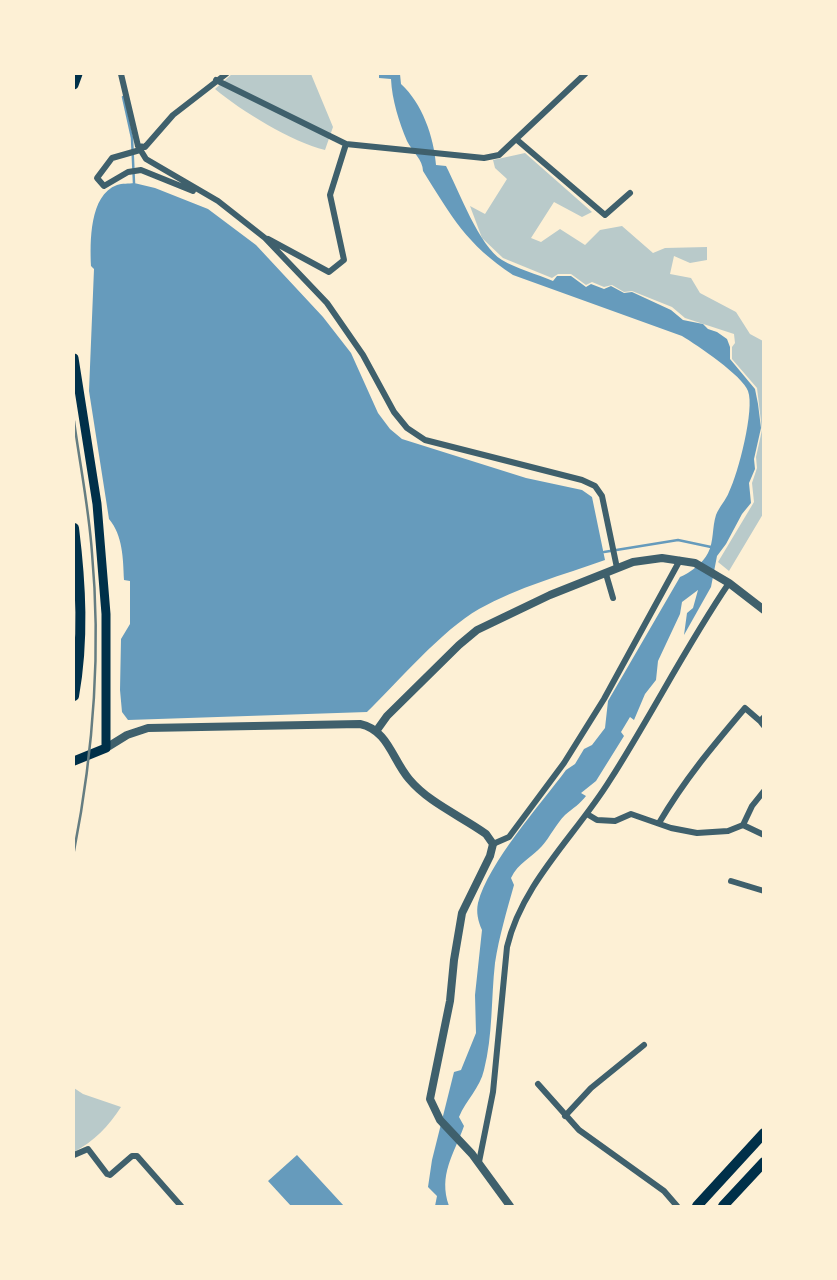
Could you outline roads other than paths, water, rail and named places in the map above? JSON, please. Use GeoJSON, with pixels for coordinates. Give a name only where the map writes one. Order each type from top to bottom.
{"type":"FeatureCollection","features":[{"type":"Feature","properties":{"kind":"highway"},"geometry":{"type":"LineString","coordinates":[[697,1206],[764,1133]]}},
{"type":"Feature","properties":{"kind":"highway"},"geometry":{"type":"LineString","coordinates":[[723,1206],[764,1162]]}},
{"type":"Feature","properties":{"kind":"main road"},"geometry":{"type":"LineString","coordinates":[[74,85],[78,74]]}},
{"type":"Feature","properties":{"kind":"main road"},"geometry":{"type":"LineString","coordinates":[[74,358],[96,504],[108,639],[106,748],[74,761]]}},
{"type":"Feature","properties":{"kind":"main road"},"geometry":{"type":"LineString","coordinates":[[74,528],[80,577],[81,628],[74,696]]}},
{"type":"Feature","properties":{"kind":"street"},"geometry":{"type":"LineString","coordinates":[[121,74],[139,148],[146,159],[214,199],[265,238],[327,303],[363,355],[394,412],[407,428],[425,440],[583,480],[595,486],[602,496],[617,568]]}},
{"type":"Feature","properties":{"kind":"street"},"geometry":{"type":"LineString","coordinates":[[214,199],[141,170],[128,172],[104,186],[97,178],[112,158],[145,147],[173,115],[226,74]]}},
{"type":"Feature","properties":{"kind":"street"},"geometry":{"type":"LineString","coordinates":[[216,80],[346,144],[484,158],[499,155],[585,74]]}},
{"type":"Feature","properties":{"kind":"street"},"geometry":{"type":"LineString","coordinates":[[516,139],[604,215],[630,194]]}},
{"type":"Feature","properties":{"kind":"street"},"geometry":{"type":"LineString","coordinates":[[265,238],[330,272],[344,260],[330,195],[346,144]]}},
{"type":"Feature","properties":{"kind":"street"},"geometry":{"type":"LineString","coordinates":[[377,730],[387,716],[477,630],[617,568],[648,559],[695,563],[727,582],[764,610]]}},
{"type":"Feature","properties":{"kind":"street"},"geometry":{"type":"LineString","coordinates":[[493,844],[509,837],[564,763],[604,699],[681,560]]}},
{"type":"Feature","properties":{"kind":"street"},"geometry":{"type":"LineString","coordinates":[[606,575],[613,598]]}},
{"type":"Feature","properties":{"kind":"street"},"geometry":{"type":"LineString","coordinates":[[479,1162],[493,1092],[507,947],[512,925],[549,864],[610,781],[727,582]]}},
{"type":"Feature","properties":{"kind":"street"},"geometry":{"type":"LineString","coordinates":[[659,823],[682,784],[745,708],[762,722]]}},
{"type":"Feature","properties":{"kind":"street"},"geometry":{"type":"LineString","coordinates":[[106,748],[127,735],[148,728],[360,724],[377,730],[408,778],[420,790],[486,834],[493,844],[490,856],[462,913],[450,1001],[430,1089],[430,1100],[440,1120],[479,1162],[510,1206]]}},
{"type":"Feature","properties":{"kind":"street"},"geometry":{"type":"LineString","coordinates":[[587,814],[597,820],[615,821],[631,814],[697,833],[728,831],[743,825],[752,806],[764,791]]}},
{"type":"Feature","properties":{"kind":"street"},"geometry":{"type":"LineString","coordinates":[[743,825],[764,835]]}},
{"type":"Feature","properties":{"kind":"street"},"geometry":{"type":"LineString","coordinates":[[731,881],[764,891]]}},
{"type":"Feature","properties":{"kind":"street"},"geometry":{"type":"LineString","coordinates":[[565,1116],[591,1088],[644,1045]]}},
{"type":"Feature","properties":{"kind":"street"},"geometry":{"type":"LineString","coordinates":[[538,1084],[579,1130],[664,1191],[677,1206]]}},
{"type":"Feature","properties":{"kind":"street"},"geometry":{"type":"LineString","coordinates":[[74,1155],[88,1149],[110,1175],[132,1156],[137,1156],[181,1206]]}},
{"type":"Feature","properties":{"kind":"water"},"geometry":{"type":"Polygon","coordinates":[[[379,74],[400,74],[401,84],[426,121],[436,165],[446,166],[478,231],[494,253],[508,263],[553,281],[557,276],[571,276],[586,287],[591,284],[604,289],[611,286],[624,293],[632,292],[671,310],[683,320],[703,324],[717,332],[727,339],[730,359],[755,389],[761,428],[754,459],[755,469],[749,483],[751,503],[717,556],[711,587],[684,635],[687,613],[693,608],[698,590],[682,602],[680,614],[658,661],[656,680],[645,694],[634,720],[630,717],[621,732],[624,736],[596,781],[581,793],[586,796],[565,815],[542,846],[521,864],[511,878],[514,885],[495,963],[487,1057],[479,1083],[459,1117],[464,1126],[446,1174],[449,1206],[435,1206],[437,1196],[428,1187],[454,1072],[461,1070],[476,1033],[475,995],[482,930],[478,920],[478,903],[492,870],[530,816],[566,770],[575,764],[584,749],[592,745],[605,728],[608,701],[680,577],[696,567],[708,553],[716,515],[729,492],[741,457],[750,400],[748,391],[738,377],[682,336],[513,275],[483,252],[461,229],[423,171],[401,126],[391,79],[379,78],[379,74]]]}},
{"type":"Feature","properties":{"kind":"water"},"geometry":{"type":"Polygon","coordinates":[[[134,183],[155,188],[208,209],[256,245],[323,317],[351,353],[378,413],[402,439],[526,478],[582,490],[592,497],[605,560],[525,588],[479,609],[450,630],[367,712],[128,720],[122,712],[120,690],[121,639],[130,624],[130,581],[124,580],[120,540],[109,519],[89,391],[94,269],[91,266],[93,221],[96,209],[108,190],[119,184],[134,183]]]}},
{"type":"Feature","properties":{"kind":"water"},"geometry":{"type":"Polygon","coordinates":[[[297,1155],[344,1206],[291,1206],[268,1181],[297,1155]]]}},
{"type":"Feature","properties":{"kind":"waterway"},"geometry":{"type":"LineString","coordinates":[[123,97],[132,138],[134,183]]}},
{"type":"Feature","properties":{"kind":"waterway"},"geometry":{"type":"LineString","coordinates":[[604,552],[678,540],[711,547]]}},
{"type":"Feature","properties":{"kind":"railway"},"geometry":{"type":"LineString","coordinates":[[74,421],[91,536],[96,628],[94,703],[74,851]]}}]}
